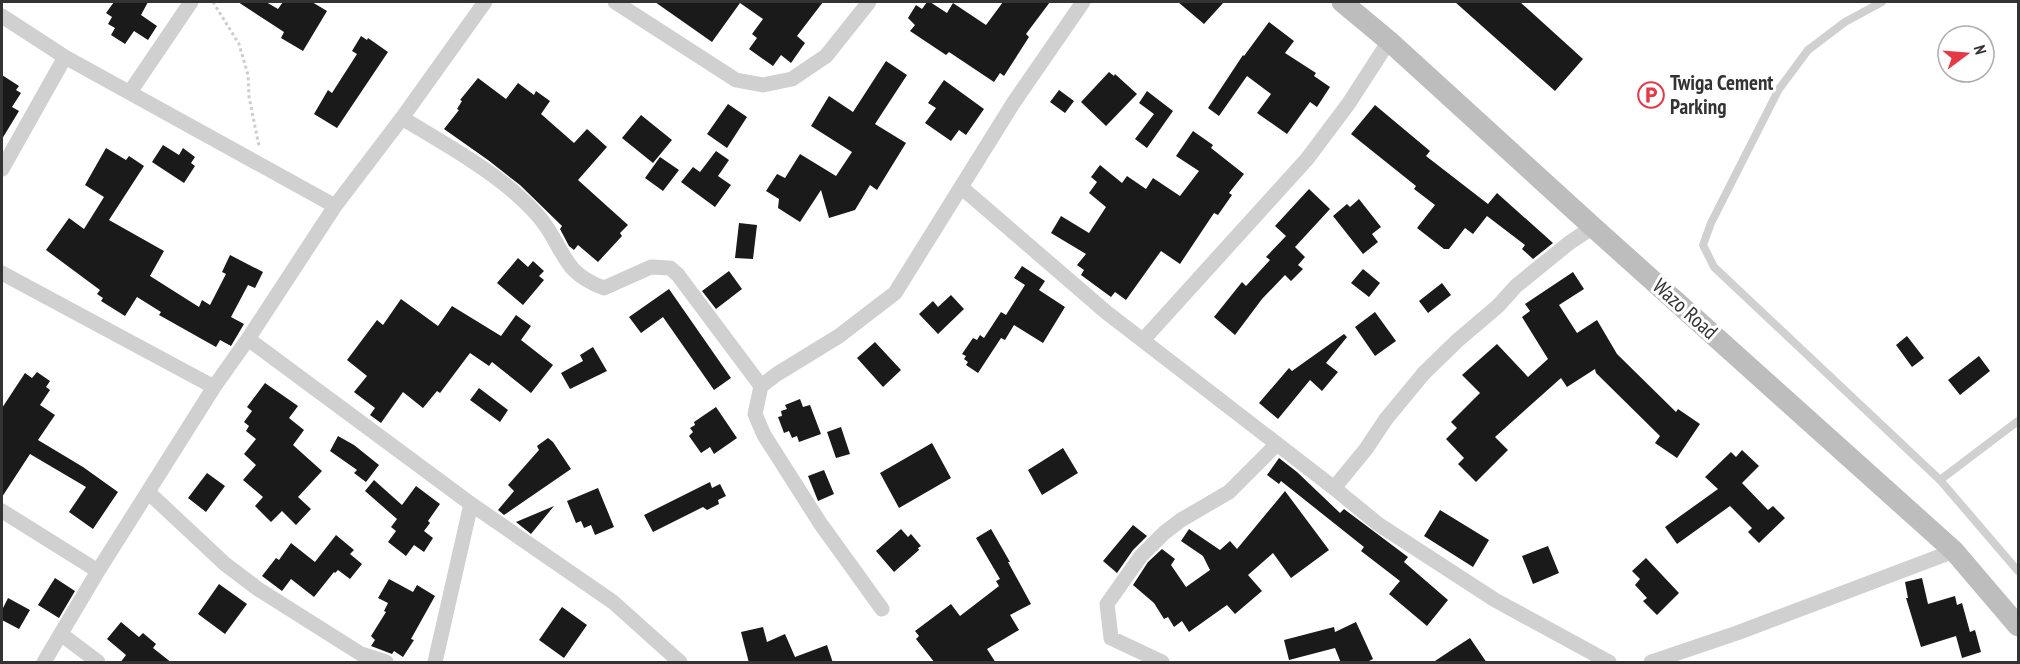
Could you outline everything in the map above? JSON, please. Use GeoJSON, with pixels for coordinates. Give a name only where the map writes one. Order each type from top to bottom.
{"type":"FeatureCollection","features":[{"type":"Feature","properties":{"kind":"main road","name":"Wazo Road"},"geometry":{"type":"LineString","coordinates":[[1342,2],[1389,41],[1593,228],[1954,551],[2019,626]]}},
{"type":"Feature","properties":{"kind":"street"},"geometry":{"type":"LineString","coordinates":[[130,92],[191,2]]}},
{"type":"Feature","properties":{"kind":"street"},"geometry":{"type":"LineString","coordinates":[[44,663],[98,571],[214,387],[335,206],[402,118],[485,2]]}},
{"type":"Feature","properties":{"kind":"street"},"geometry":{"type":"LineString","coordinates":[[615,2],[736,80],[763,85],[792,79],[826,57],[869,2]]}},
{"type":"Feature","properties":{"kind":"street"},"geometry":{"type":"LineString","coordinates":[[882,609],[820,523],[764,435],[755,414],[761,386],[839,336],[895,293],[1014,102],[1083,2]]}},
{"type":"Feature","properties":{"kind":"street"},"geometry":{"type":"LineString","coordinates":[[2,16],[65,57],[335,206]]}},
{"type":"Feature","properties":{"kind":"street"},"geometry":{"type":"LineString","coordinates":[[1143,340],[1307,159],[1349,103],[1389,41]]}},
{"type":"Feature","properties":{"kind":"street"},"geometry":{"type":"LineString","coordinates":[[2,169],[65,57]]}},
{"type":"Feature","properties":{"kind":"street"},"geometry":{"type":"LineString","coordinates":[[402,118],[465,157],[514,192],[543,222],[567,264],[591,283],[604,288],[651,267],[670,268],[761,386]]}},
{"type":"Feature","properties":{"kind":"street"},"geometry":{"type":"LineString","coordinates":[[961,187],[1106,312],[1335,488],[1378,524],[1495,600],[1609,663]]}},
{"type":"Feature","properties":{"kind":"street"},"geometry":{"type":"LineString","coordinates":[[1335,488],[1386,419],[1424,373],[1498,306],[1516,286],[1569,243],[1593,228]]}},
{"type":"Feature","properties":{"kind":"street"},"geometry":{"type":"LineString","coordinates":[[2,273],[214,387]]}},
{"type":"Feature","properties":{"kind":"street"},"geometry":{"type":"LineString","coordinates":[[248,339],[471,504],[613,603],[680,663]]}},
{"type":"Feature","properties":{"kind":"street"},"geometry":{"type":"LineString","coordinates":[[1162,663],[1111,638],[1107,604],[1141,556],[1164,534],[1181,520],[1229,492],[1277,444]]}},
{"type":"Feature","properties":{"kind":"street"},"geometry":{"type":"LineString","coordinates":[[148,492],[225,564],[258,589],[361,654],[386,663]]}},
{"type":"Feature","properties":{"kind":"street"},"geometry":{"type":"LineString","coordinates":[[435,663],[471,504]]}},
{"type":"Feature","properties":{"kind":"street"},"geometry":{"type":"LineString","coordinates":[[2,510],[98,571]]}},
{"type":"Feature","properties":{"kind":"street"},"geometry":{"type":"LineString","coordinates":[[1651,663],[1954,551]]}},
{"type":"Feature","properties":{"kind":"street"},"geometry":{"type":"LineString","coordinates":[[61,634],[98,663]]}},
{"type":"Feature","properties":{"kind":"lane"},"geometry":{"type":"LineString","coordinates":[[1882,2],[1845,22],[1808,50],[1785,81],[1716,213],[1703,246],[1714,267],[1940,480],[2019,571]]}},
{"type":"Feature","properties":{"kind":"lane"},"geometry":{"type":"LineString","coordinates":[[1940,480],[2019,421]]}},
{"type":"Feature","properties":{"kind":"path"},"geometry":{"type":"LineString","coordinates":[[213,2],[239,44],[248,75],[249,97],[265,166]]}},
{"type":"Feature","properties":{"kind":"building"},"geometry":{"type":"Polygon","coordinates":[[[114,2],[148,2],[141,15],[157,26],[148,40],[134,31],[125,44],[111,35],[115,28],[108,24],[112,17],[106,13],[114,2]]]}},
{"type":"Feature","properties":{"kind":"building"},"geometry":{"type":"Polygon","coordinates":[[[238,2],[266,2],[278,9],[283,2],[312,2],[327,11],[303,51],[281,38],[284,32],[238,2]]]}},
{"type":"Feature","properties":{"kind":"building"},"geometry":{"type":"Polygon","coordinates":[[[655,2],[823,2],[797,36],[805,43],[791,63],[781,55],[773,66],[749,49],[757,38],[752,34],[763,19],[740,3],[712,42],[655,2]]]}},
{"type":"Feature","properties":{"kind":"building"},"geometry":{"type":"Polygon","coordinates":[[[927,2],[947,13],[953,3],[986,25],[1003,2],[1050,2],[1026,34],[1029,37],[1004,76],[1000,73],[994,82],[949,52],[946,55],[910,31],[915,25],[908,18],[916,5],[922,9],[927,2]]]}},
{"type":"Feature","properties":{"kind":"building"},"geometry":{"type":"Polygon","coordinates":[[[1178,2],[1224,2],[1204,24],[1178,2]]]}},
{"type":"Feature","properties":{"kind":"building"},"geometry":{"type":"Polygon","coordinates":[[[1455,2],[1520,2],[1583,59],[1555,91],[1455,2]]]}},
{"type":"Feature","properties":{"kind":"building"},"geometry":{"type":"Polygon","coordinates":[[[1269,22],[1294,41],[1285,53],[1316,73],[1314,76],[1330,87],[1317,107],[1310,102],[1287,134],[1257,113],[1271,94],[1247,76],[1219,116],[1208,108],[1243,55],[1269,22]]]}},
{"type":"Feature","properties":{"kind":"building"},"geometry":{"type":"Polygon","coordinates":[[[361,36],[367,40],[368,38],[388,52],[337,128],[314,114],[328,90],[332,93],[357,54],[352,51],[361,36]]]}},
{"type":"Feature","properties":{"kind":"building"},"geometry":{"type":"Polygon","coordinates":[[[886,61],[907,75],[875,124],[906,143],[877,190],[870,185],[855,210],[829,218],[821,190],[800,222],[778,208],[779,199],[766,191],[777,174],[785,178],[800,154],[836,176],[852,152],[811,126],[829,96],[853,112],[886,61]]]}},
{"type":"Feature","properties":{"kind":"building"},"geometry":{"type":"Polygon","coordinates":[[[1109,72],[1114,76],[1115,74],[1137,94],[1106,126],[1081,102],[1109,72]]]}},
{"type":"Feature","properties":{"kind":"building"},"geometry":{"type":"Polygon","coordinates":[[[2,75],[19,86],[16,90],[21,93],[12,107],[19,111],[2,139],[2,75]]]}},
{"type":"Feature","properties":{"kind":"building"},"geometry":{"type":"Polygon","coordinates":[[[478,78],[506,99],[518,83],[534,95],[536,91],[550,101],[541,114],[574,143],[587,129],[607,147],[578,180],[628,225],[620,233],[622,236],[598,262],[578,245],[574,250],[569,246],[560,229],[562,226],[520,185],[444,129],[459,110],[457,109],[462,101],[460,100],[478,78]]]}},
{"type":"Feature","properties":{"kind":"building"},"geometry":{"type":"Polygon","coordinates":[[[944,80],[984,109],[966,135],[959,130],[951,141],[925,123],[936,108],[928,103],[944,80]]]}},
{"type":"Feature","properties":{"kind":"building"},"geometry":{"type":"Polygon","coordinates":[[[1059,90],[1074,101],[1065,113],[1050,102],[1059,90]]]}},
{"type":"Feature","properties":{"kind":"building"},"geometry":{"type":"Polygon","coordinates":[[[1147,91],[1173,111],[1147,148],[1135,139],[1154,114],[1139,103],[1147,91]]]}},
{"type":"Feature","properties":{"kind":"building"},"geometry":{"type":"Polygon","coordinates":[[[728,104],[747,117],[727,148],[707,134],[728,104]]]}},
{"type":"Feature","properties":{"kind":"building"},"geometry":{"type":"Polygon","coordinates":[[[1375,105],[1430,151],[1426,156],[1488,204],[1497,193],[1553,243],[1533,259],[1522,249],[1525,245],[1487,216],[1473,234],[1465,228],[1449,249],[1444,249],[1417,228],[1435,205],[1414,189],[1416,186],[1351,134],[1375,105]]]}},
{"type":"Feature","properties":{"kind":"building"},"geometry":{"type":"Polygon","coordinates":[[[641,115],[672,140],[653,163],[622,138],[641,115]]]}},
{"type":"Feature","properties":{"kind":"building"},"geometry":{"type":"Polygon","coordinates":[[[1193,131],[1213,145],[1211,148],[1244,174],[1229,193],[1232,195],[1218,215],[1214,213],[1180,264],[1161,251],[1126,300],[1115,292],[1111,297],[1081,275],[1084,270],[1077,265],[1086,254],[1051,233],[1061,216],[1089,233],[1106,207],[1089,193],[1097,182],[1091,177],[1100,165],[1122,183],[1127,176],[1146,189],[1153,178],[1180,196],[1199,171],[1176,156],[1193,131]]]}},
{"type":"Feature","properties":{"kind":"building"},"geometry":{"type":"Polygon","coordinates":[[[163,145],[179,155],[183,148],[195,157],[191,163],[195,166],[184,183],[152,162],[163,145]]]}},
{"type":"Feature","properties":{"kind":"building"},"geometry":{"type":"Polygon","coordinates":[[[106,148],[126,160],[129,156],[144,166],[109,220],[164,251],[150,276],[199,307],[202,300],[210,305],[226,274],[222,272],[230,255],[263,272],[255,288],[248,285],[231,317],[244,324],[231,346],[220,340],[216,347],[159,315],[161,312],[137,297],[125,316],[101,301],[103,298],[97,294],[100,290],[46,250],[69,218],[84,229],[104,197],[85,185],[106,148]]]}},
{"type":"Feature","properties":{"kind":"building"},"geometry":{"type":"Polygon","coordinates":[[[716,151],[729,160],[718,176],[731,185],[715,207],[681,182],[693,167],[700,172],[716,151]]]}},
{"type":"Feature","properties":{"kind":"building"},"geometry":{"type":"Polygon","coordinates":[[[660,157],[679,170],[663,191],[645,178],[660,157]]]}},
{"type":"Feature","properties":{"kind":"building"},"geometry":{"type":"Polygon","coordinates":[[[1309,189],[1330,209],[1295,247],[1305,257],[1298,265],[1303,269],[1291,281],[1285,275],[1262,299],[1235,335],[1214,317],[1242,282],[1246,286],[1270,260],[1266,257],[1286,236],[1275,226],[1309,189]]]}},
{"type":"Feature","properties":{"kind":"building"},"geometry":{"type":"Polygon","coordinates":[[[1359,199],[1381,227],[1372,234],[1378,242],[1363,254],[1333,216],[1347,204],[1350,207],[1359,199]]]}},
{"type":"Feature","properties":{"kind":"building"},"geometry":{"type":"Polygon","coordinates":[[[739,223],[757,225],[753,259],[735,258],[739,223]]]}},
{"type":"Feature","properties":{"kind":"building"},"geometry":{"type":"Polygon","coordinates":[[[518,258],[528,267],[533,261],[544,271],[539,276],[544,280],[523,305],[497,283],[518,258]]]}},
{"type":"Feature","properties":{"kind":"building"},"geometry":{"type":"Polygon","coordinates":[[[1022,266],[1045,281],[1039,290],[1065,307],[1043,343],[1014,325],[1005,340],[1001,338],[978,373],[966,365],[968,362],[964,359],[966,356],[962,354],[973,338],[977,340],[980,335],[984,338],[1001,312],[1006,315],[1025,285],[1014,278],[1022,266]]]}},
{"type":"Feature","properties":{"kind":"building"},"geometry":{"type":"Polygon","coordinates":[[[1363,269],[1380,283],[1369,297],[1351,283],[1363,269]]]}},
{"type":"Feature","properties":{"kind":"building"},"geometry":{"type":"Polygon","coordinates":[[[729,271],[742,289],[716,309],[702,291],[729,271]]]}},
{"type":"Feature","properties":{"kind":"building"},"geometry":{"type":"Polygon","coordinates":[[[1573,272],[1584,289],[1559,305],[1577,333],[1597,320],[1617,354],[1676,412],[1678,409],[1700,424],[1677,458],[1655,443],[1660,436],[1596,373],[1595,369],[1567,387],[1561,378],[1495,437],[1508,450],[1476,482],[1458,464],[1464,458],[1446,439],[1457,428],[1451,422],[1480,393],[1462,375],[1497,344],[1528,377],[1548,359],[1522,317],[1530,311],[1525,304],[1573,272]]]}},
{"type":"Feature","properties":{"kind":"building"},"geometry":{"type":"Polygon","coordinates":[[[1442,283],[1451,295],[1428,313],[1419,301],[1442,283]]]}},
{"type":"Feature","properties":{"kind":"building"},"geometry":{"type":"Polygon","coordinates":[[[669,289],[731,378],[714,390],[663,317],[641,333],[629,317],[669,289]]]}},
{"type":"Feature","properties":{"kind":"building"},"geometry":{"type":"Polygon","coordinates":[[[951,295],[964,309],[938,334],[919,314],[933,301],[938,307],[951,295]]]}},
{"type":"Feature","properties":{"kind":"building"},"geometry":{"type":"Polygon","coordinates":[[[401,299],[438,326],[452,306],[501,336],[516,315],[531,326],[521,340],[553,365],[531,393],[492,362],[489,366],[470,353],[440,393],[437,391],[423,408],[403,392],[381,423],[370,415],[375,408],[354,392],[367,376],[347,360],[377,320],[383,325],[401,299]]]}},
{"type":"Feature","properties":{"kind":"building"},"geometry":{"type":"Polygon","coordinates":[[[1375,312],[1396,341],[1375,356],[1355,327],[1375,312]]]}},
{"type":"Feature","properties":{"kind":"building"},"geometry":{"type":"Polygon","coordinates":[[[1344,334],[1347,337],[1326,363],[1338,372],[1322,391],[1310,380],[1278,419],[1259,403],[1289,368],[1292,371],[1344,334]]]}},
{"type":"Feature","properties":{"kind":"building"},"geometry":{"type":"Polygon","coordinates":[[[1907,336],[1924,358],[1912,367],[1896,345],[1907,336]]]}},
{"type":"Feature","properties":{"kind":"building"},"geometry":{"type":"Polygon","coordinates":[[[875,342],[901,370],[883,387],[857,358],[875,342]]]}},
{"type":"Feature","properties":{"kind":"building"},"geometry":{"type":"Polygon","coordinates":[[[593,347],[607,371],[570,389],[561,373],[583,361],[580,355],[593,347]]]}},
{"type":"Feature","properties":{"kind":"building"},"geometry":{"type":"Polygon","coordinates":[[[1979,356],[1990,371],[1960,395],[1948,380],[1979,356]]]}},
{"type":"Feature","properties":{"kind":"building"},"geometry":{"type":"Polygon","coordinates":[[[37,372],[50,381],[46,387],[50,390],[40,405],[55,415],[38,440],[83,467],[118,492],[93,529],[69,512],[86,487],[30,454],[2,497],[2,408],[25,373],[32,378],[37,372]]]}},
{"type":"Feature","properties":{"kind":"building"},"geometry":{"type":"Polygon","coordinates":[[[265,383],[298,406],[289,418],[304,430],[293,445],[322,471],[298,497],[311,509],[296,525],[282,511],[271,522],[255,506],[263,497],[243,480],[256,465],[244,454],[256,439],[246,431],[249,426],[244,422],[252,411],[247,407],[265,383]]]}},
{"type":"Feature","properties":{"kind":"building"},"geometry":{"type":"Polygon","coordinates":[[[479,388],[508,410],[500,422],[470,400],[479,388]]]}},
{"type":"Feature","properties":{"kind":"building"},"geometry":{"type":"Polygon","coordinates":[[[800,399],[803,407],[810,405],[821,434],[799,442],[797,436],[792,438],[789,431],[784,433],[778,417],[782,416],[781,411],[787,409],[785,405],[800,399]]]}},
{"type":"Feature","properties":{"kind":"building"},"geometry":{"type":"Polygon","coordinates":[[[716,407],[737,438],[714,454],[710,447],[701,453],[689,436],[693,432],[690,428],[695,425],[694,422],[716,407]]]}},
{"type":"Feature","properties":{"kind":"building"},"geometry":{"type":"Polygon","coordinates":[[[841,427],[850,454],[836,458],[827,432],[841,427]]]}},
{"type":"Feature","properties":{"kind":"building"},"geometry":{"type":"Polygon","coordinates":[[[338,436],[354,445],[379,465],[366,482],[354,473],[357,470],[330,451],[338,436]]]}},
{"type":"Feature","properties":{"kind":"building"},"geometry":{"type":"Polygon","coordinates":[[[548,438],[571,469],[504,515],[498,510],[514,491],[508,485],[539,450],[537,446],[548,438]]]}},
{"type":"Feature","properties":{"kind":"building"},"geometry":{"type":"Polygon","coordinates":[[[932,443],[951,478],[899,508],[880,473],[932,443]]]}},
{"type":"Feature","properties":{"kind":"building"},"geometry":{"type":"Polygon","coordinates":[[[1063,448],[1078,473],[1042,495],[1028,470],[1063,448]]]}},
{"type":"Feature","properties":{"kind":"building"},"geometry":{"type":"Polygon","coordinates":[[[1742,450],[1759,466],[1742,483],[1768,510],[1773,506],[1785,518],[1759,543],[1748,532],[1752,528],[1730,506],[1677,544],[1665,527],[1718,489],[1705,477],[1731,452],[1736,457],[1742,450]]]}},
{"type":"Feature","properties":{"kind":"building"},"geometry":{"type":"Polygon","coordinates":[[[1279,458],[1340,513],[1344,509],[1408,557],[1404,562],[1448,600],[1427,626],[1389,594],[1400,581],[1361,551],[1364,547],[1281,481],[1279,484],[1267,475],[1279,458]]]}},
{"type":"Feature","properties":{"kind":"building"},"geometry":{"type":"Polygon","coordinates":[[[824,470],[834,494],[818,501],[808,476],[824,470]]]}},
{"type":"Feature","properties":{"kind":"building"},"geometry":{"type":"Polygon","coordinates":[[[207,473],[225,486],[206,512],[188,498],[207,473]]]}},
{"type":"Feature","properties":{"kind":"building"},"geometry":{"type":"Polygon","coordinates":[[[374,480],[402,505],[416,486],[440,504],[424,531],[433,538],[424,552],[414,545],[406,556],[388,542],[396,531],[391,527],[397,519],[365,491],[374,480]]]}},
{"type":"Feature","properties":{"kind":"building"},"geometry":{"type":"Polygon","coordinates":[[[710,482],[712,488],[720,484],[726,496],[718,500],[719,504],[707,510],[703,507],[653,532],[644,515],[710,482]]]}},
{"type":"Feature","properties":{"kind":"building"},"geometry":{"type":"Polygon","coordinates":[[[598,488],[614,527],[595,535],[591,525],[584,528],[581,521],[576,523],[567,501],[598,488]]]}},
{"type":"Feature","properties":{"kind":"building"},"geometry":{"type":"Polygon","coordinates":[[[1285,491],[1329,550],[1291,578],[1273,553],[1248,575],[1262,591],[1235,614],[1227,605],[1189,632],[1182,621],[1174,627],[1168,617],[1164,619],[1154,603],[1133,585],[1148,562],[1162,549],[1175,559],[1171,565],[1186,587],[1210,570],[1203,556],[1181,541],[1189,529],[1220,550],[1230,541],[1237,549],[1285,491]]]}},
{"type":"Feature","properties":{"kind":"building"},"geometry":{"type":"Polygon","coordinates":[[[554,506],[531,534],[516,522],[554,506]]]}},
{"type":"Feature","properties":{"kind":"building"},"geometry":{"type":"Polygon","coordinates":[[[1440,510],[1489,540],[1473,567],[1424,536],[1440,510]]]}},
{"type":"Feature","properties":{"kind":"building"},"geometry":{"type":"Polygon","coordinates":[[[1133,525],[1147,536],[1133,550],[1117,573],[1103,561],[1133,525]]]}},
{"type":"Feature","properties":{"kind":"building"},"geometry":{"type":"Polygon","coordinates":[[[901,529],[908,537],[911,534],[921,546],[894,572],[876,551],[901,529]]]}},
{"type":"Feature","properties":{"kind":"building"},"geometry":{"type":"Polygon","coordinates":[[[991,529],[1031,604],[1010,615],[1019,630],[987,649],[996,663],[935,663],[916,639],[919,636],[915,631],[951,604],[960,616],[999,586],[996,581],[1000,579],[976,538],[991,529]]]}},
{"type":"Feature","properties":{"kind":"building"},"geometry":{"type":"Polygon","coordinates":[[[336,535],[354,550],[350,554],[362,564],[350,579],[338,570],[334,572],[314,597],[291,579],[282,591],[262,576],[276,558],[279,560],[291,543],[315,562],[336,535]]]}},
{"type":"Feature","properties":{"kind":"building"},"geometry":{"type":"Polygon","coordinates":[[[1548,546],[1559,573],[1533,584],[1522,556],[1548,546]]]}},
{"type":"Feature","properties":{"kind":"building"},"geometry":{"type":"Polygon","coordinates":[[[1646,558],[1679,593],[1657,615],[1643,601],[1647,598],[1635,585],[1640,579],[1632,571],[1646,558]]]}},
{"type":"Feature","properties":{"kind":"building"},"geometry":{"type":"Polygon","coordinates":[[[55,578],[75,591],[59,618],[38,605],[55,578]]]}},
{"type":"Feature","properties":{"kind":"building"},"geometry":{"type":"Polygon","coordinates":[[[1922,578],[1928,604],[1955,596],[1957,605],[1962,603],[1970,632],[1975,630],[1981,652],[1962,658],[1956,636],[1921,647],[1906,598],[1908,598],[1905,582],[1922,578]]]}},
{"type":"Feature","properties":{"kind":"building"},"geometry":{"type":"Polygon","coordinates":[[[389,579],[413,592],[417,585],[435,596],[411,639],[414,640],[403,657],[394,651],[392,654],[371,646],[375,640],[371,636],[386,612],[384,611],[388,603],[378,598],[389,579]]]}},
{"type":"Feature","properties":{"kind":"building"},"geometry":{"type":"Polygon","coordinates":[[[219,584],[247,604],[225,634],[198,614],[219,584]]]}},
{"type":"Feature","properties":{"kind":"building"},"geometry":{"type":"Polygon","coordinates":[[[8,598],[30,610],[19,629],[2,620],[2,610],[8,598]]]}},
{"type":"Feature","properties":{"kind":"building"},"geometry":{"type":"Polygon","coordinates":[[[562,607],[587,625],[564,658],[539,640],[562,607]]]}},
{"type":"Feature","properties":{"kind":"building"},"geometry":{"type":"Polygon","coordinates":[[[121,622],[139,637],[143,633],[156,644],[153,648],[172,663],[120,663],[126,655],[107,639],[121,622]]]}},
{"type":"Feature","properties":{"kind":"building"},"geometry":{"type":"Polygon","coordinates":[[[1356,622],[1373,659],[1365,663],[1341,663],[1335,648],[1289,660],[1284,640],[1334,627],[1335,632],[1356,622]]]}},
{"type":"Feature","properties":{"kind":"building"},"geometry":{"type":"Polygon","coordinates":[[[763,627],[767,642],[785,634],[795,657],[827,645],[833,663],[749,663],[741,632],[763,627]]]}},
{"type":"Feature","properties":{"kind":"building"},"geometry":{"type":"Polygon","coordinates":[[[1470,638],[1487,663],[1432,663],[1453,649],[1470,638]]]}},
{"type":"Feature","properties":{"kind":"place","name":"Twiga Cement Parking"},"geometry":{"type":"Point","coordinates":[1651,95]}}]}
